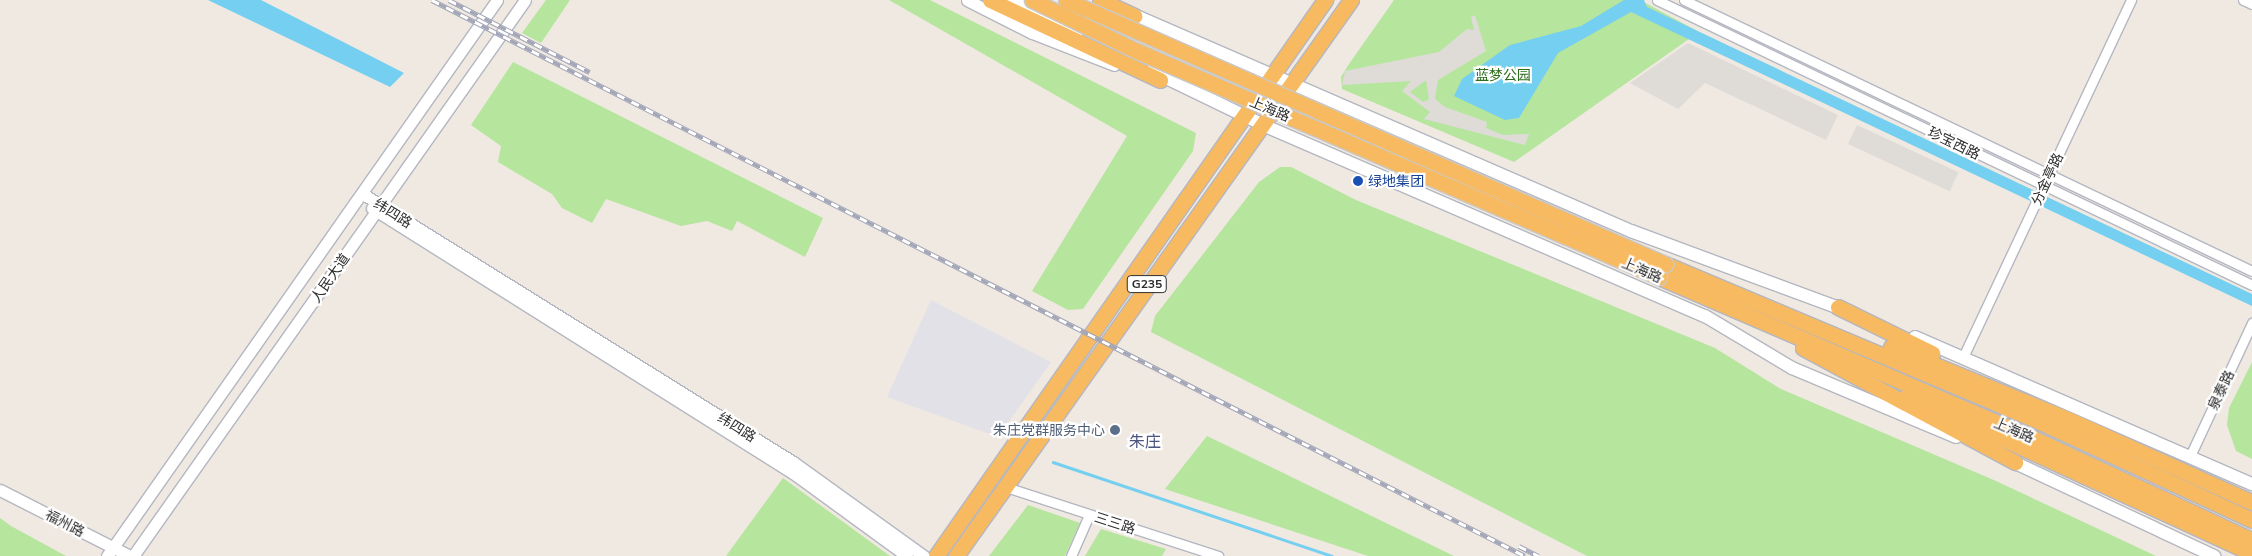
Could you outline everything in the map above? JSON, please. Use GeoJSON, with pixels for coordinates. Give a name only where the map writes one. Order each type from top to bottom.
{"type":"FeatureCollection","features":[{"type":"Feature","properties":{"kind":"highway"},"geometry":{"type":"LineString","coordinates":[[990,0],[1160,80]]}},
{"type":"Feature","properties":{"kind":"highway","name":"上海路"},"geometry":{"type":"LineString","coordinates":[[1032,0],[1137,51],[1662,270],[1725,289],[2040,422],[2252,520]]}},
{"type":"Feature","properties":{"kind":"highway","name":"上海路"},"geometry":{"type":"LineString","coordinates":[[1066,0],[1662,270],[1725,306],[2042,442],[2252,540]]}},
{"type":"Feature","properties":{"kind":"highway"},"geometry":{"type":"LineString","coordinates":[[1100,0],[1135,16]]}},
{"type":"Feature","properties":{"kind":"highway","name":"G235"},"geometry":{"type":"LineString","coordinates":[[936,556],[1237,113],[1271,76],[1325,0]]}},
{"type":"Feature","properties":{"kind":"highway","name":"G235"},"geometry":{"type":"LineString","coordinates":[[962,554],[1351,0]]}},
{"type":"Feature","properties":{"kind":"highway"},"geometry":{"type":"LineString","coordinates":[[1725,289],[1828,321],[2070,420]]}},
{"type":"Feature","properties":{"kind":"highway"},"geometry":{"type":"LineString","coordinates":[[1725,306],[1747,322],[1810,352],[2252,553]]}},
{"type":"Feature","properties":{"kind":"highway"},"geometry":{"type":"LineString","coordinates":[[1838,308],[2070,420],[2252,502]]}},
{"type":"Feature","properties":{"kind":"highway"},"geometry":{"type":"LineString","coordinates":[[1810,352],[2014,462]]}},
{"type":"Feature","properties":{"kind":"main road","name":"上海路"},"geometry":{"type":"LineString","coordinates":[[1011,0],[1263,126],[1705,316],[1792,368],[2014,462],[2215,556]]}},
{"type":"Feature","properties":{"kind":"main road"},"geometry":{"type":"LineString","coordinates":[[1104,0],[1135,16],[1271,76],[1708,262],[1838,308],[1962,357],[2252,484]]}},
{"type":"Feature","properties":{"kind":"street","name":"人民大道"},"geometry":{"type":"LineString","coordinates":[[110,552],[363,194],[497,0]]}},
{"type":"Feature","properties":{"kind":"street","name":"人民大道"},"geometry":{"type":"LineString","coordinates":[[131,556],[525,0]]}},
{"type":"Feature","properties":{"kind":"street","name":"上海路"},"geometry":{"type":"LineString","coordinates":[[967,0],[1079,53],[1160,80],[1237,113]]}},
{"type":"Feature","properties":{"kind":"street","name":"珍宝西路"},"geometry":{"type":"LineString","coordinates":[[1684,0],[2252,271]]}},
{"type":"Feature","properties":{"kind":"street","name":"分金亭路"},"geometry":{"type":"LineString","coordinates":[[1962,357],[2131,0]]}},
{"type":"Feature","properties":{"kind":"street"},"geometry":{"type":"LineString","coordinates":[[2244,0],[2252,4]]}},
{"type":"Feature","properties":{"kind":"street","name":"珍宝西路"},"geometry":{"type":"LineString","coordinates":[[1659,1],[2252,285]]}},
{"type":"Feature","properties":{"kind":"street","name":"纬四路"},"geometry":{"type":"LineString","coordinates":[[363,194],[378,209],[793,474],[907,556]]}},
{"type":"Feature","properties":{"kind":"street","name":"纬四路"},"geometry":{"type":"LineString","coordinates":[[378,209],[792,462],[924,556]]}},
{"type":"Feature","properties":{"kind":"street","name":"泉泰路"},"geometry":{"type":"LineString","coordinates":[[2190,456],[2252,323]]}},
{"type":"Feature","properties":{"kind":"street","name":"三三路"},"geometry":{"type":"LineString","coordinates":[[1012,489],[1218,556]]}},
{"type":"Feature","properties":{"kind":"street","name":"福州路"},"geometry":{"type":"LineString","coordinates":[[0,490],[110,552],[131,556]]}},
{"type":"Feature","properties":{"kind":"street"},"geometry":{"type":"LineString","coordinates":[[1071,556],[1089,515]]}},
{"type":"Feature","properties":{"kind":"shaded area"},"geometry":{"type":"Polygon","coordinates":[[[1475,15],[1486,51],[1438,80],[1435,99],[1445,107],[1487,122],[1486,128],[1503,135],[1529,134],[1525,145],[1424,119],[1430,112],[1402,91],[1411,81],[1342,85],[1345,71],[1439,52],[1467,29],[1474,30],[1471,17],[1475,15]],[[1426,80],[1410,92],[1423,102],[1429,99],[1426,80]]]}},
{"type":"Feature","properties":{"kind":"shaded area"},"geometry":{"type":"Polygon","coordinates":[[[1688,43],[1838,115],[1826,140],[1705,83],[1678,109],[1630,83],[1688,43]]]}},
{"type":"Feature","properties":{"kind":"shaded area"},"geometry":{"type":"Polygon","coordinates":[[[1857,125],[1959,172],[1950,191],[1848,144],[1857,125]]]}},
{"type":"Feature","properties":{"kind":"shaded area"},"geometry":{"type":"Polygon","coordinates":[[[931,300],[1051,362],[998,437],[887,397],[931,300]]]}},
{"type":"Feature","properties":{"kind":"green space"},"geometry":{"type":"Polygon","coordinates":[[[546,0],[570,0],[541,43],[522,33],[546,0]]]}},
{"type":"Feature","properties":{"kind":"green space"},"geometry":{"type":"Polygon","coordinates":[[[889,0],[930,0],[1196,133],[1193,151],[1083,309],[1068,310],[1032,291],[1127,136],[889,0]]]}},
{"type":"Feature","properties":{"kind":"green space","name":"蓝梦公园"},"geometry":{"type":"Polygon","coordinates":[[[1394,0],[1640,0],[1699,32],[1514,162],[1342,89],[1341,77],[1394,0]]]}},
{"type":"Feature","properties":{"kind":"green space"},"geometry":{"type":"Polygon","coordinates":[[[513,62],[823,218],[805,257],[737,221],[732,231],[707,221],[681,226],[606,199],[592,223],[562,208],[552,194],[498,162],[501,146],[471,125],[513,62]]]}},
{"type":"Feature","properties":{"kind":"green space"},"geometry":{"type":"Polygon","coordinates":[[[1280,167],[1291,167],[1356,200],[1715,348],[1781,389],[1996,481],[2156,556],[1587,556],[1151,332],[1155,316],[1259,182],[1280,167]]]}},
{"type":"Feature","properties":{"kind":"green space"},"geometry":{"type":"Polygon","coordinates":[[[2252,362],[2252,459],[2236,451],[2227,425],[2229,408],[2252,362]]]}},
{"type":"Feature","properties":{"kind":"green space"},"geometry":{"type":"Polygon","coordinates":[[[1207,436],[1454,556],[1368,556],[1165,489],[1207,436]]]}},
{"type":"Feature","properties":{"kind":"green space"},"geometry":{"type":"Polygon","coordinates":[[[783,478],[890,556],[726,556],[783,478]]]}},
{"type":"Feature","properties":{"kind":"green space"},"geometry":{"type":"Polygon","coordinates":[[[1028,505],[1080,523],[1065,556],[989,556],[1028,505]]]}},
{"type":"Feature","properties":{"kind":"green space"},"geometry":{"type":"Polygon","coordinates":[[[0,518],[11,526],[66,556],[0,556],[0,518]]]}},
{"type":"Feature","properties":{"kind":"green space"},"geometry":{"type":"Polygon","coordinates":[[[1101,529],[1166,549],[1162,556],[1085,556],[1101,529]]]}},
{"type":"Feature","properties":{"kind":"water"},"geometry":{"type":"Polygon","coordinates":[[[208,0],[261,0],[404,73],[390,87],[208,0]]]}},
{"type":"Feature","properties":{"kind":"water"},"geometry":{"type":"Polygon","coordinates":[[[1624,0],[1644,0],[1647,7],[2252,294],[2252,306],[1631,12],[1558,53],[1519,118],[1505,120],[1454,96],[1462,79],[1510,45],[1581,26],[1624,0]]]}},
{"type":"Feature","properties":{"kind":"waterway"},"geometry":{"type":"LineString","coordinates":[[1053,462],[1332,556]]}},
{"type":"Feature","properties":{"kind":"railway"},"geometry":{"type":"LineString","coordinates":[[432,0],[1525,556]]}},
{"type":"Feature","properties":{"kind":"railway"},"geometry":{"type":"LineString","coordinates":[[449,0],[590,72]]}},
{"type":"Feature","properties":{"kind":"railway"},"geometry":{"type":"LineString","coordinates":[[1519,546],[1539,556]]}},
{"type":"Feature","properties":{"kind":"place","name":"绿地集团"},"geometry":{"type":"Point","coordinates":[1358,181]}},
{"type":"Feature","properties":{"kind":"place","name":"朱庄党群服务中心"},"geometry":{"type":"Point","coordinates":[1115,430]}},
{"type":"Feature","properties":{"kind":"district","name":"朱庄"},"geometry":{"type":"Point","coordinates":[1145,441]}}]}
